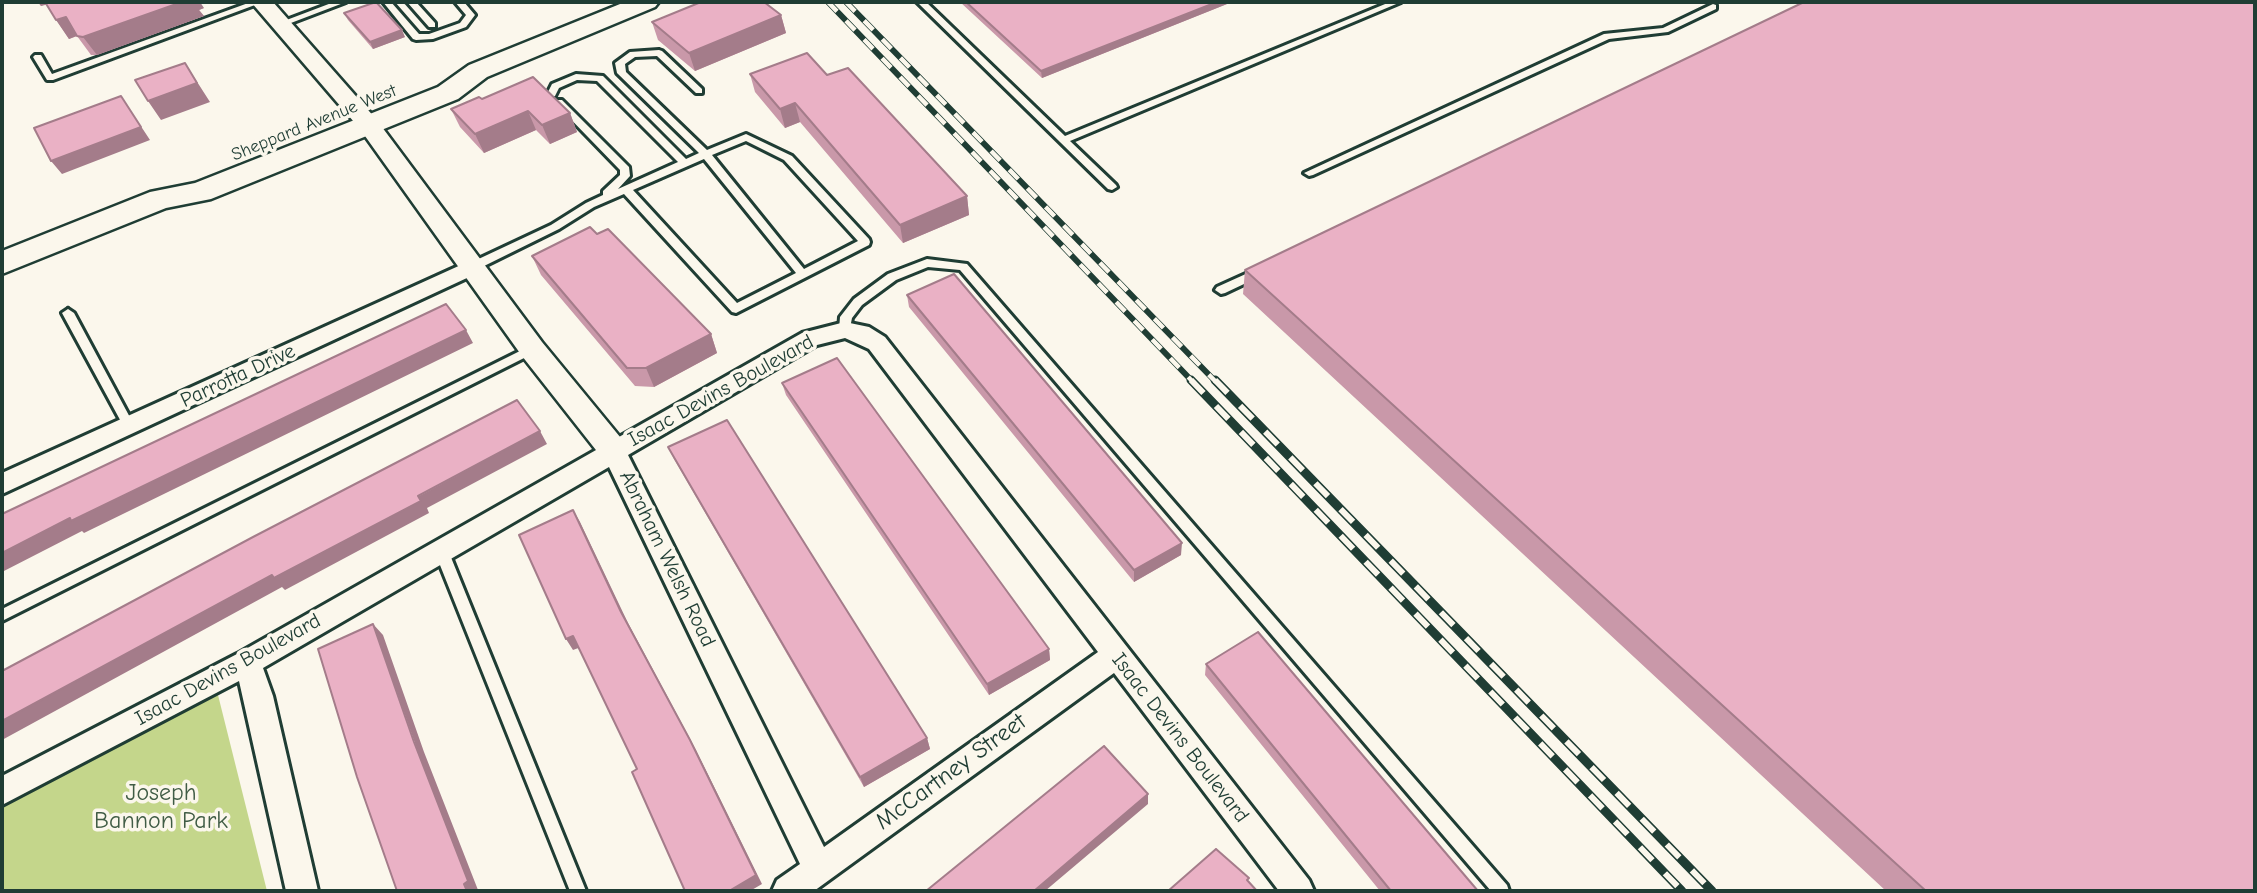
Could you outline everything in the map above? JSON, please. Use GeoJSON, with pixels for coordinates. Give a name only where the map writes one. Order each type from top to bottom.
{"type":"FeatureCollection","features":[{"type":"Feature","properties":{"kind":"main road","name":"Sheppard Avenue West"},"geometry":{"type":"LineString","coordinates":[[2,263],[160,199],[201,192],[359,115],[448,93],[478,71],[646,2]]}},
{"type":"Feature","properties":{"kind":"street","name":"Abraham Welsh Road"},"geometry":{"type":"LineString","coordinates":[[261,2],[359,115],[474,266],[532,349],[614,451],[818,868]]}},
{"type":"Feature","properties":{"kind":"street","name":"Parrotta Drive"},"geometry":{"type":"LineString","coordinates":[[2,485],[474,266]]}},
{"type":"Feature","properties":{"kind":"street","name":"Isaac Devins Boulevard"},"geometry":{"type":"LineString","coordinates":[[2,791],[247,663],[810,339],[845,331],[861,333],[877,343],[1298,891]]}},
{"type":"Feature","properties":{"kind":"street","name":"McCartney Street"},"geometry":{"type":"LineString","coordinates":[[788,891],[1116,655]]}},
{"type":"Feature","properties":{"kind":"street"},"geometry":{"type":"LineString","coordinates":[[247,663],[259,696],[302,891]]}},
{"type":"Feature","properties":{"kind":"lane"},"geometry":{"type":"LineString","coordinates":[[38,57],[50,78],[261,2]]}},
{"type":"Feature","properties":{"kind":"lane"},"geometry":{"type":"LineString","coordinates":[[280,24],[342,2]]}},
{"type":"Feature","properties":{"kind":"lane"},"geometry":{"type":"LineString","coordinates":[[387,2],[416,37],[430,37],[463,25],[471,15],[459,2]]}},
{"type":"Feature","properties":{"kind":"lane"},"geometry":{"type":"LineString","coordinates":[[411,2],[432,25]]}},
{"type":"Feature","properties":{"kind":"lane"},"geometry":{"type":"LineString","coordinates":[[921,2],[1112,187]]}},
{"type":"Feature","properties":{"kind":"lane"},"geometry":{"type":"LineString","coordinates":[[1064,140],[1397,2]]}},
{"type":"Feature","properties":{"kind":"lane"},"geometry":{"type":"LineString","coordinates":[[1309,173],[1606,36],[1665,30],[1713,7]]}},
{"type":"Feature","properties":{"kind":"lane"},"geometry":{"type":"LineString","coordinates":[[699,91],[659,53],[633,54],[620,63],[621,73],[706,155],[803,275]]}},
{"type":"Feature","properties":{"kind":"lane"},"geometry":{"type":"LineString","coordinates":[[474,266],[555,228],[590,205],[625,176],[625,170],[555,98],[555,86],[576,77],[600,78],[685,163]]}},
{"type":"Feature","properties":{"kind":"lane"},"geometry":{"type":"LineString","coordinates":[[590,205],[746,137],[788,158],[865,242],[736,309],[626,190]]}},
{"type":"Feature","properties":{"kind":"lane"},"geometry":{"type":"LineString","coordinates":[[845,331],[846,317],[858,302],[892,277],[926,263],[963,267],[1501,891]]}},
{"type":"Feature","properties":{"kind":"lane"},"geometry":{"type":"LineString","coordinates":[[1221,290],[1271,266]]}},
{"type":"Feature","properties":{"kind":"lane"},"geometry":{"type":"LineString","coordinates":[[68,313],[130,426]]}},
{"type":"Feature","properties":{"kind":"lane"},"geometry":{"type":"LineString","coordinates":[[2,615],[532,349]]}},
{"type":"Feature","properties":{"kind":"lane"},"geometry":{"type":"LineString","coordinates":[[441,551],[578,891]]}},
{"type":"Feature","properties":{"kind":"green space","name":"Joseph Bannon Park"},"geometry":{"type":"Polygon","coordinates":[[[215,683],[267,891],[2,891],[2,799],[215,683]]]}},
{"type":"Feature","properties":{"kind":"building"},"geometry":{"type":"Polygon","coordinates":[[[45,2],[182,2],[83,37],[77,36],[66,17],[56,20],[45,2]]]}},
{"type":"Feature","properties":{"kind":"building"},"geometry":{"type":"Polygon","coordinates":[[[376,2],[402,30],[370,42],[344,13],[376,2]]]}},
{"type":"Feature","properties":{"kind":"building"},"geometry":{"type":"Polygon","coordinates":[[[701,2],[764,2],[781,15],[689,53],[652,22],[701,2]]]}},
{"type":"Feature","properties":{"kind":"building"},"geometry":{"type":"Polygon","coordinates":[[[966,2],[1217,2],[1041,71],[966,2]]]}},
{"type":"Feature","properties":{"kind":"building"},"geometry":{"type":"Polygon","coordinates":[[[1804,2],[2255,2],[2255,891],[1926,891],[1245,270],[1804,2]]]}},
{"type":"Feature","properties":{"kind":"building"},"geometry":{"type":"Polygon","coordinates":[[[807,53],[827,75],[848,68],[967,196],[900,225],[795,103],[780,109],[750,74],[807,53]]]}},
{"type":"Feature","properties":{"kind":"building"},"geometry":{"type":"Polygon","coordinates":[[[185,63],[197,83],[148,101],[135,80],[185,63]]]}},
{"type":"Feature","properties":{"kind":"building"},"geometry":{"type":"Polygon","coordinates":[[[533,77],[570,113],[542,125],[528,111],[475,134],[451,109],[479,97],[482,99],[533,77]]]}},
{"type":"Feature","properties":{"kind":"building"},"geometry":{"type":"Polygon","coordinates":[[[121,96],[141,127],[51,161],[34,128],[121,96]]]}},
{"type":"Feature","properties":{"kind":"building"},"geometry":{"type":"Polygon","coordinates":[[[590,227],[597,234],[608,229],[711,334],[646,368],[627,368],[532,256],[590,227]]]}},
{"type":"Feature","properties":{"kind":"building"},"geometry":{"type":"Polygon","coordinates":[[[954,274],[1182,543],[1134,570],[907,295],[954,274]]]}},
{"type":"Feature","properties":{"kind":"building"},"geometry":{"type":"Polygon","coordinates":[[[446,304],[466,330],[2,553],[2,514],[446,304]]]}},
{"type":"Feature","properties":{"kind":"building"},"geometry":{"type":"Polygon","coordinates":[[[837,358],[1049,649],[987,684],[782,383],[837,358]]]}},
{"type":"Feature","properties":{"kind":"building"},"geometry":{"type":"Polygon","coordinates":[[[517,400],[540,431],[418,496],[421,501],[274,578],[272,575],[2,721],[2,671],[517,400]]]}},
{"type":"Feature","properties":{"kind":"building"},"geometry":{"type":"Polygon","coordinates":[[[727,420],[927,738],[860,777],[668,447],[727,420]]]}},
{"type":"Feature","properties":{"kind":"building"},"geometry":{"type":"Polygon","coordinates":[[[573,510],[621,612],[690,740],[756,875],[729,891],[685,891],[632,772],[637,769],[573,636],[566,639],[519,535],[573,510]]]}},
{"type":"Feature","properties":{"kind":"building"},"geometry":{"type":"Polygon","coordinates":[[[373,624],[414,742],[468,881],[464,884],[467,891],[397,891],[357,777],[318,649],[373,624]]]}},
{"type":"Feature","properties":{"kind":"building"},"geometry":{"type":"Polygon","coordinates":[[[1258,632],[1478,891],[1391,891],[1206,664],[1258,632]]]}},
{"type":"Feature","properties":{"kind":"building"},"geometry":{"type":"Polygon","coordinates":[[[1104,746],[1148,794],[1034,891],[926,891],[1104,746]]]}},
{"type":"Feature","properties":{"kind":"building"},"geometry":{"type":"Polygon","coordinates":[[[1216,849],[1249,878],[1247,880],[1257,891],[1168,891],[1216,849]]]}},
{"type":"Feature","properties":{"kind":"railway"},"geometry":{"type":"LineString","coordinates":[[828,2],[1193,382]]}},
{"type":"Feature","properties":{"kind":"railway"},"geometry":{"type":"LineString","coordinates":[[846,2],[1216,382]]}},
{"type":"Feature","properties":{"kind":"railway"},"geometry":{"type":"LineString","coordinates":[[1191,380],[1682,891]]}},
{"type":"Feature","properties":{"kind":"railway"},"geometry":{"type":"LineString","coordinates":[[1215,380],[1712,891]]}}]}
